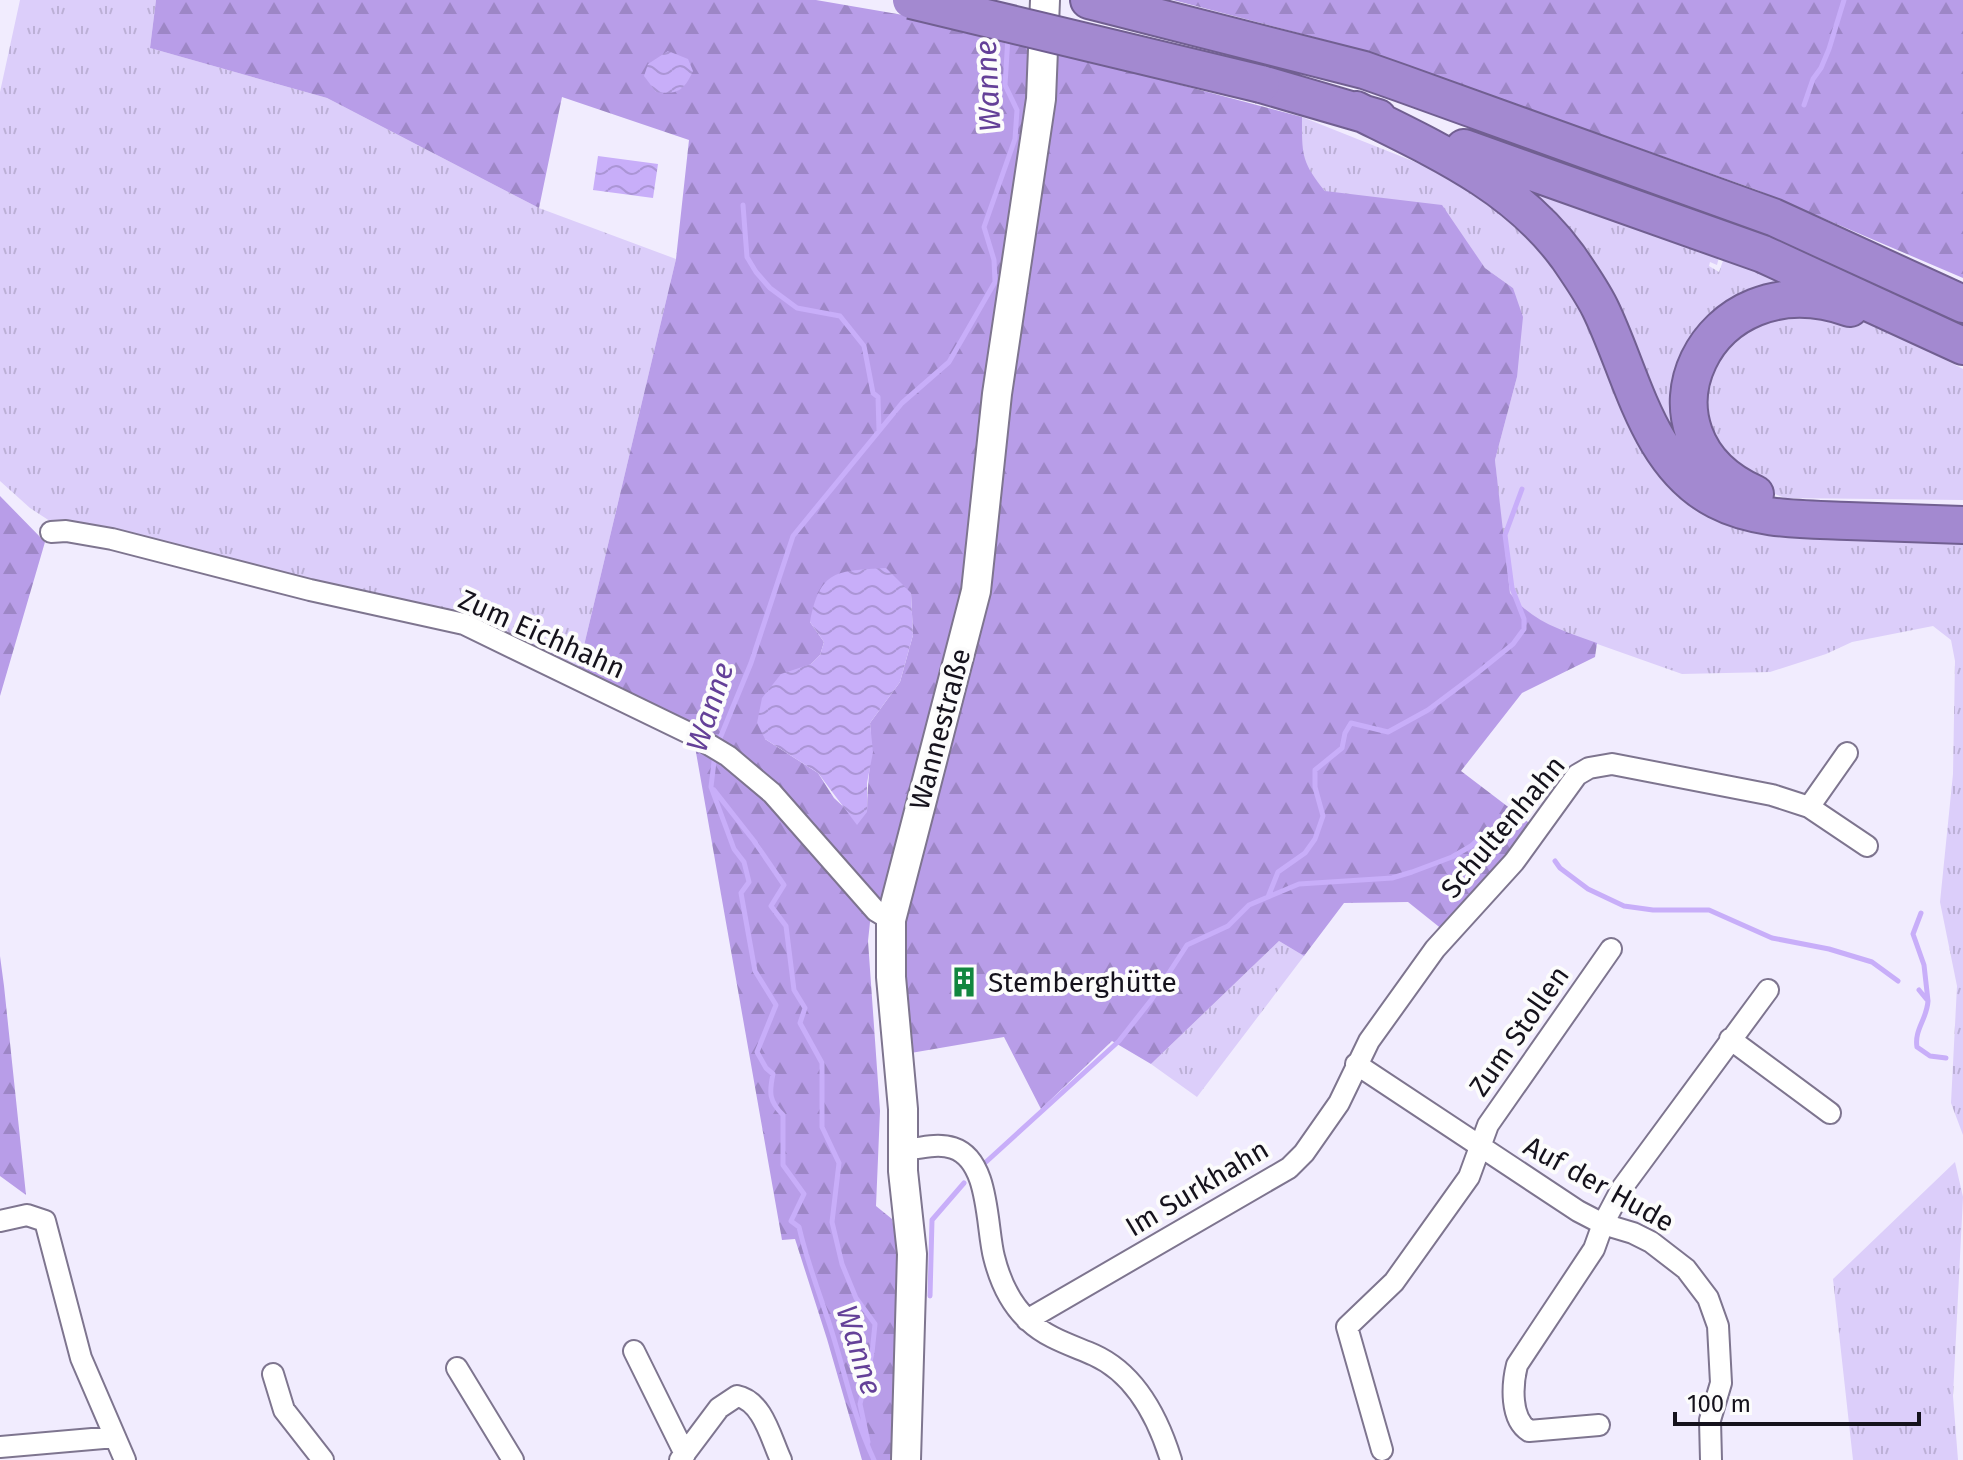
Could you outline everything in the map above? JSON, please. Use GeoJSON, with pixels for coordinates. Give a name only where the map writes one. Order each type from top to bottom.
{"type":"FeatureCollection","features":[{"type":"Feature","properties":{"kind":"highway"},"geometry":{"type":"LineString","coordinates":[[911,0],[1353,109],[1763,254],[1963,347]]}},
{"type":"Feature","properties":{"kind":"highway"},"geometry":{"type":"LineString","coordinates":[[1089,0],[1364,70],[1773,217],[1963,304]]}},
{"type":"Feature","properties":{"kind":"highway"},"geometry":{"type":"LineString","coordinates":[[1353,109],[1473,170],[1543,227],[1577,270],[1600,309],[1649,426],[1661,447],[1687,478],[1703,491],[1734,507],[1789,518],[1963,525]]}},
{"type":"Feature","properties":{"kind":"highway"},"geometry":{"type":"LineString","coordinates":[[1963,347],[1835,303],[1804,299],[1771,302],[1740,313],[1715,334],[1695,368],[1689,399],[1693,428],[1717,470],[1730,482],[1765,499],[1794,505],[1963,511]]}},
{"type":"Feature","properties":{"kind":"street","name":"Wannestraße"},"geometry":{"type":"LineString","coordinates":[[906,1460],[912,1254],[903,1171],[905,1150],[891,977],[891,920],[976,591],[997,394],[1041,99],[1045,0]]}},
{"type":"Feature","properties":{"kind":"street","name":"Zum Eichhahn"},"geometry":{"type":"LineString","coordinates":[[51,532],[66,531],[112,539],[296,587],[464,624],[728,756],[772,793],[876,911],[891,920]]}},
{"type":"Feature","properties":{"kind":"street"},"geometry":{"type":"LineString","coordinates":[[1809,807],[1847,753]]}},
{"type":"Feature","properties":{"kind":"street","name":"Schultenhahn"},"geometry":{"type":"LineString","coordinates":[[1356,1064],[1435,949],[1514,862],[1571,783],[1589,768],[1612,764],[1772,795],[1809,807],[1867,846]]}},
{"type":"Feature","properties":{"kind":"street","name":"Zum Stollen"},"geometry":{"type":"LineString","coordinates":[[1382,1450],[1347,1327],[1394,1282],[1469,1177],[1494,1116],[1611,949]]}},
{"type":"Feature","properties":{"kind":"street"},"geometry":{"type":"LineString","coordinates":[[1599,1425],[1529,1431],[1518,1419],[1514,1383],[1520,1358],[1594,1249],[1622,1188],[1768,990]]}},
{"type":"Feature","properties":{"kind":"street"},"geometry":{"type":"LineString","coordinates":[[1730,1039],[1830,1113]]}},
{"type":"Feature","properties":{"kind":"street","name":"Auf der Hude"},"geometry":{"type":"LineString","coordinates":[[1356,1064],[1479,1148],[1603,1224],[1640,1236],[1695,1278],[1708,1298],[1718,1326],[1721,1383],[1710,1420],[1711,1460]]}},
{"type":"Feature","properties":{"kind":"street","name":"Im Surkhahn"},"geometry":{"type":"LineString","coordinates":[[1027,1320],[1289,1168],[1304,1153],[1339,1103],[1356,1064]]}},
{"type":"Feature","properties":{"kind":"street"},"geometry":{"type":"LineString","coordinates":[[905,1150],[949,1147],[962,1152],[973,1163],[980,1177],[999,1276],[1010,1298],[1027,1320],[1051,1336],[1097,1356],[1133,1385],[1155,1418],[1171,1460]]}},
{"type":"Feature","properties":{"kind":"street"},"geometry":{"type":"LineString","coordinates":[[0,1221],[27,1215],[45,1221],[81,1358],[125,1460]]}},
{"type":"Feature","properties":{"kind":"street"},"geometry":{"type":"LineString","coordinates":[[634,1351],[682,1457],[719,1408],[737,1396],[747,1398],[757,1408],[781,1460]]}},
{"type":"Feature","properties":{"kind":"street"},"geometry":{"type":"LineString","coordinates":[[457,1368],[513,1460]]}},
{"type":"Feature","properties":{"kind":"street"},"geometry":{"type":"LineString","coordinates":[[273,1374],[284,1410],[323,1460]]}},
{"type":"Feature","properties":{"kind":"street"},"geometry":{"type":"LineString","coordinates":[[0,1447],[115,1437]]}},
{"type":"Feature","properties":{"kind":"green space"},"geometry":{"type":"Polygon","coordinates":[[[20,0],[156,0],[150,48],[327,98],[539,208],[676,259],[577,675],[465,618],[56,525],[30,508],[0,481],[0,92],[20,0]]]}},
{"type":"Feature","properties":{"kind":"green space"},"geometry":{"type":"Polygon","coordinates":[[[156,0],[816,0],[909,16],[1039,50],[950,675],[886,913],[771,786],[577,675],[676,259],[689,140],[562,97],[539,208],[327,98],[150,48],[156,0]],[[911,593],[810,622],[824,642],[820,655],[811,664],[765,739],[818,773],[834,798],[849,812],[867,812],[870,723],[900,682],[913,635],[911,593]]]}},
{"type":"Feature","properties":{"kind":"green space"},"geometry":{"type":"Polygon","coordinates":[[[1173,0],[1963,0],[1963,278],[1757,190],[1442,78],[1340,44],[1173,0]]]}},
{"type":"Feature","properties":{"kind":"green space"},"geometry":{"type":"Polygon","coordinates":[[[1052,51],[1302,117],[1304,157],[1325,191],[1442,205],[1485,268],[1513,288],[1523,317],[1517,377],[1495,460],[1510,593],[1538,618],[1597,643],[1595,657],[1522,693],[1461,771],[1532,825],[1443,930],[1408,902],[1344,903],[1304,956],[1279,941],[1151,1064],[1112,1041],[1041,1109],[1004,1037],[905,1054],[898,921],[971,637],[1052,51]]]}},
{"type":"Feature","properties":{"kind":"green space"},"geometry":{"type":"Polygon","coordinates":[[[1302,117],[1468,183],[1518,221],[1567,277],[1688,489],[1963,529],[1963,1135],[1951,1103],[1957,986],[1940,902],[1953,774],[1955,661],[1951,640],[1933,626],[1852,642],[1770,672],[1682,674],[1524,618],[1510,593],[1507,579],[1495,460],[1517,377],[1513,288],[1485,268],[1473,253],[1325,191],[1308,171],[1302,150],[1302,117]]]}},
{"type":"Feature","properties":{"kind":"green space"},"geometry":{"type":"Polygon","coordinates":[[[1477,162],[1720,253],[1717,265],[1710,262],[1709,266],[1719,272],[1725,255],[1811,291],[1704,337],[1698,480],[1620,335],[1477,162]]]}},
{"type":"Feature","properties":{"kind":"green space"},"geometry":{"type":"Polygon","coordinates":[[[1762,311],[1842,313],[1898,335],[1963,369],[1963,500],[1785,498],[1742,481],[1701,429],[1708,356],[1762,311]]]}},
{"type":"Feature","properties":{"kind":"green space"},"geometry":{"type":"Polygon","coordinates":[[[0,496],[45,542],[0,696],[0,496]]]}},
{"type":"Feature","properties":{"kind":"green space"},"geometry":{"type":"Polygon","coordinates":[[[694,741],[768,796],[871,913],[868,941],[880,1111],[876,1206],[892,1219],[900,1259],[891,1460],[862,1460],[795,1239],[782,1240],[694,741]]]}},
{"type":"Feature","properties":{"kind":"green space"},"geometry":{"type":"Polygon","coordinates":[[[1279,941],[1304,956],[1197,1097],[1151,1064],[1279,941]]]}},
{"type":"Feature","properties":{"kind":"green space"},"geometry":{"type":"Polygon","coordinates":[[[0,956],[4,986],[26,1195],[0,1176],[0,956]]]}},
{"type":"Feature","properties":{"kind":"green space"},"geometry":{"type":"Polygon","coordinates":[[[1955,1162],[1963,1197],[1953,1396],[1958,1460],[1853,1460],[1833,1279],[1955,1162]]]}},
{"type":"Feature","properties":{"kind":"water"},"geometry":{"type":"Polygon","coordinates":[[[668,51],[688,59],[693,71],[679,90],[656,92],[644,76],[648,64],[668,51]]]}},
{"type":"Feature","properties":{"kind":"water"},"geometry":{"type":"Polygon","coordinates":[[[598,156],[658,164],[653,198],[593,190],[598,156]]]}},
{"type":"Feature","properties":{"kind":"water"},"geometry":{"type":"Polygon","coordinates":[[[886,568],[911,593],[913,635],[900,682],[870,723],[873,752],[867,783],[867,812],[857,825],[818,773],[765,739],[757,723],[762,698],[781,674],[811,664],[820,655],[824,642],[810,622],[819,592],[826,582],[843,572],[886,568]]]}},
{"type":"Feature","properties":{"kind":"waterway"},"geometry":{"type":"LineString","coordinates":[[1804,105],[1829,49],[1844,0]]}},
{"type":"Feature","properties":{"kind":"waterway","name":"Wanne"},"geometry":{"type":"LineString","coordinates":[[718,743],[751,663],[793,536],[902,403],[949,362],[995,282],[994,260],[984,227],[1015,139],[1017,110],[1005,85],[1008,37]]}},
{"type":"Feature","properties":{"kind":"waterway"},"geometry":{"type":"LineString","coordinates":[[743,205],[747,257],[756,272],[770,288],[797,308],[840,316],[864,346],[873,393],[878,397],[879,431]]}},
{"type":"Feature","properties":{"kind":"waterway"},"geometry":{"type":"LineString","coordinates":[[986,1162],[1119,1041],[1152,999],[1187,945],[1228,926],[1249,905],[1268,897],[1278,872],[1305,853],[1315,839],[1323,816],[1315,787],[1315,770],[1342,748],[1351,723],[1388,732],[1428,710],[1513,644],[1524,629],[1524,619],[1512,588],[1505,535],[1522,489]]}},
{"type":"Feature","properties":{"kind":"waterway","name":"Wanne"},"geometry":{"type":"LineString","coordinates":[[715,753],[711,787],[734,849],[744,862],[749,882],[741,893],[755,971],[776,1005],[757,1052],[773,1074],[771,1096],[783,1115],[783,1165],[804,1194],[791,1221],[799,1227],[855,1412],[874,1460]]}},
{"type":"Feature","properties":{"kind":"waterway"},"geometry":{"type":"LineString","coordinates":[[714,790],[784,885],[771,906],[786,926],[794,990],[805,1008],[800,1023],[822,1063],[822,1127],[839,1163],[832,1222],[842,1264],[856,1298],[875,1324],[860,1404],[868,1442]]}},
{"type":"Feature","properties":{"kind":"waterway"},"geometry":{"type":"LineString","coordinates":[[1268,897],[1299,884],[1392,878],[1452,857],[1471,846],[1487,831],[1510,827]]}},
{"type":"Feature","properties":{"kind":"waterway"},"geometry":{"type":"LineString","coordinates":[[1555,861],[1588,889],[1624,906],[1653,910],[1709,910],[1772,938],[1829,949],[1872,962],[1898,981]]}},
{"type":"Feature","properties":{"kind":"waterway"},"geometry":{"type":"LineString","coordinates":[[1919,990],[1928,1001],[1924,965],[1913,934],[1921,913]]}},
{"type":"Feature","properties":{"kind":"waterway"},"geometry":{"type":"LineString","coordinates":[[1928,1001],[1917,1035],[1917,1047],[1930,1056],[1946,1058]]}},
{"type":"Feature","properties":{"kind":"waterway"},"geometry":{"type":"LineString","coordinates":[[930,1296],[932,1220],[964,1183]]}},
{"type":"Feature","properties":{"kind":"place","name":"Stemberghütte"},"geometry":{"type":"Point","coordinates":[964,982]}}]}
